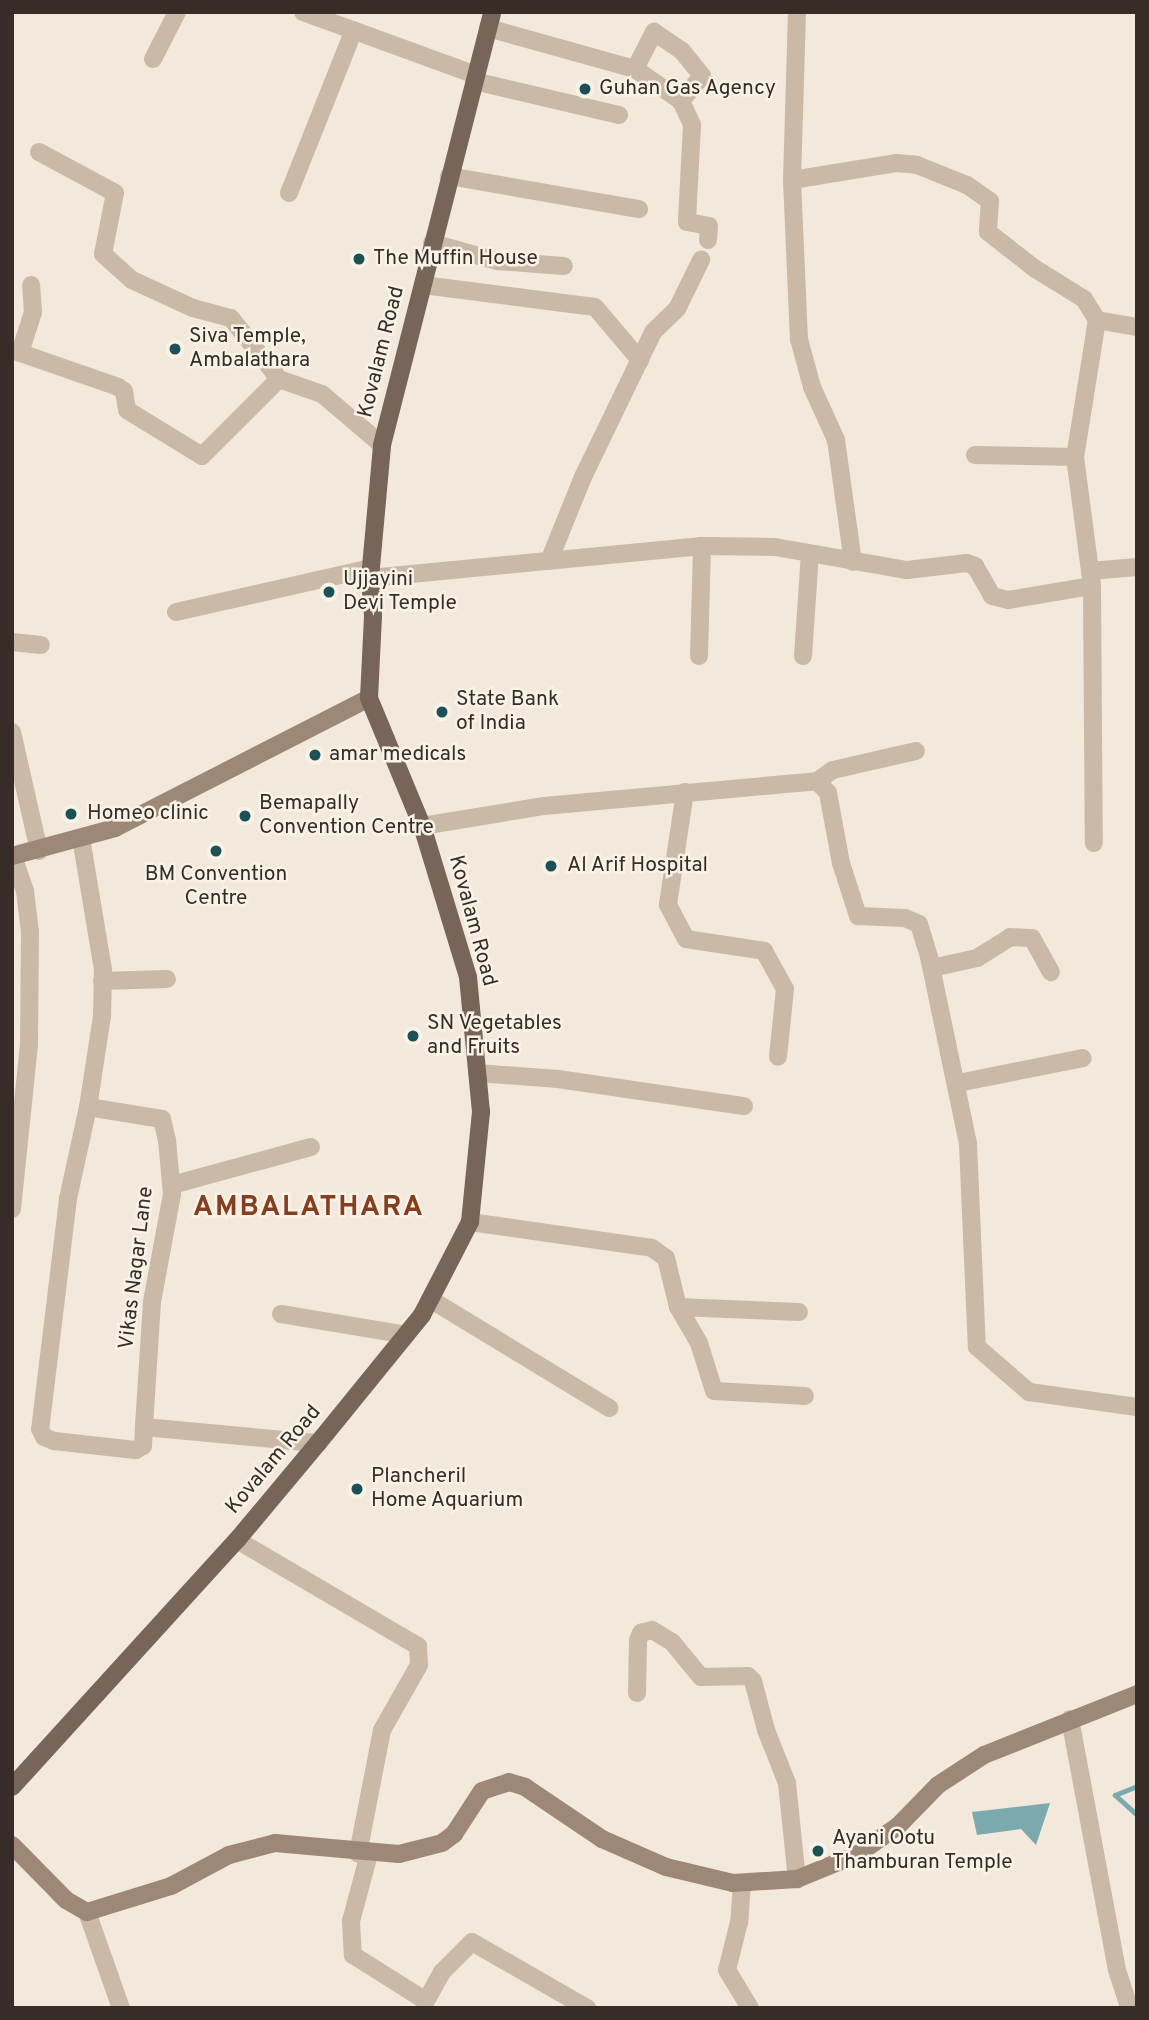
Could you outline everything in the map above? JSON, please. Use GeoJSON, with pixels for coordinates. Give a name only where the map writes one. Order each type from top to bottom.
{"type":"FeatureCollection","features":[{"type":"Feature","properties":{"kind":"main road","name":"Kovalam Road"},"geometry":{"type":"LineString","coordinates":[[12,1787],[237,1540],[406,1335],[430,1299],[470,1222],[481,1112],[468,976],[422,826],[369,698],[373,615],[370,573],[382,445],[490,20]]}},
{"type":"Feature","properties":{"kind":"main road"},"geometry":{"type":"LineString","coordinates":[[13,856],[115,828],[235,770],[369,698]]}},
{"type":"Feature","properties":{"kind":"main road"},"geometry":{"type":"LineString","coordinates":[[12,1845],[66,1900],[87,1912],[171,1886],[229,1855],[275,1843],[320,1845],[363,1854],[399,1854],[442,1843],[454,1833],[482,1791],[509,1782],[525,1787],[602,1839],[666,1867],[742,1883],[797,1879],[858,1854],[898,1826],[937,1785],[984,1755],[1137,1694]]}},
{"type":"Feature","properties":{"kind":"street"},"geometry":{"type":"LineString","coordinates":[[153,59],[177,12]]}},
{"type":"Feature","properties":{"kind":"street"},"geometry":{"type":"LineString","coordinates":[[303,12],[475,78],[619,115]]}},
{"type":"Feature","properties":{"kind":"street"},"geometry":{"type":"LineString","coordinates":[[797,12],[792,180],[799,339],[813,387],[836,440],[853,562]]}},
{"type":"Feature","properties":{"kind":"street"},"geometry":{"type":"LineString","coordinates":[[490,20],[635,69],[681,102],[692,125],[687,222],[709,226],[708,240]]}},
{"type":"Feature","properties":{"kind":"street"},"geometry":{"type":"LineString","coordinates":[[289,193],[354,30]]}},
{"type":"Feature","properties":{"kind":"street"},"geometry":{"type":"LineString","coordinates":[[635,69],[654,32],[681,51],[702,76],[681,102]]}},
{"type":"Feature","properties":{"kind":"street"},"geometry":{"type":"LineString","coordinates":[[39,152],[115,193],[103,254],[132,280],[193,308],[231,318],[279,379],[323,394],[382,445]]}},
{"type":"Feature","properties":{"kind":"street"},"geometry":{"type":"LineString","coordinates":[[792,180],[896,163],[917,165],[967,185],[990,201],[988,232],[1034,268],[1084,299],[1097,320],[1075,457],[1091,579],[1094,843]]}},
{"type":"Feature","properties":{"kind":"street"},"geometry":{"type":"LineString","coordinates":[[449,176],[639,209]]}},
{"type":"Feature","properties":{"kind":"street"},"geometry":{"type":"LineString","coordinates":[[432,243],[497,261],[564,266]]}},
{"type":"Feature","properties":{"kind":"street"},"geometry":{"type":"LineString","coordinates":[[549,561],[587,466],[653,332],[677,309],[701,261]]}},
{"type":"Feature","properties":{"kind":"street"},"geometry":{"type":"LineString","coordinates":[[31,285],[33,312],[16,352],[118,387],[124,391],[127,410],[202,456],[279,379]]}},
{"type":"Feature","properties":{"kind":"street"},"geometry":{"type":"LineString","coordinates":[[423,285],[595,307],[640,360]]}},
{"type":"Feature","properties":{"kind":"street"},"geometry":{"type":"LineString","coordinates":[[1097,320],[1137,327]]}},
{"type":"Feature","properties":{"kind":"street"},"geometry":{"type":"LineString","coordinates":[[975,455],[1075,457]]}},
{"type":"Feature","properties":{"kind":"street"},"geometry":{"type":"LineString","coordinates":[[699,656],[702,546]]}},
{"type":"Feature","properties":{"kind":"street"},"geometry":{"type":"LineString","coordinates":[[176,612],[370,573],[549,561],[702,546],[775,547],[907,570],[967,563],[975,566],[992,596],[1008,600],[1137,567]]}},
{"type":"Feature","properties":{"kind":"street"},"geometry":{"type":"LineString","coordinates":[[803,656],[810,554]]}},
{"type":"Feature","properties":{"kind":"street"},"geometry":{"type":"LineString","coordinates":[[12,642],[41,645]]}},
{"type":"Feature","properties":{"kind":"street"},"geometry":{"type":"LineString","coordinates":[[12,732],[39,851]]}},
{"type":"Feature","properties":{"kind":"street"},"geometry":{"type":"LineString","coordinates":[[422,826],[481,814],[817,781],[833,770],[916,751]]}},
{"type":"Feature","properties":{"kind":"street"},"geometry":{"type":"LineString","coordinates":[[817,781],[828,793],[841,863],[858,916],[905,918],[919,924],[932,968],[958,1083],[968,1144],[976,1248],[977,1347],[1029,1392],[1137,1407]]}},
{"type":"Feature","properties":{"kind":"street"},"geometry":{"type":"LineString","coordinates":[[685,792],[668,905],[686,939],[764,951],[785,989],[778,1057]]}},
{"type":"Feature","properties":{"kind":"street"},"geometry":{"type":"LineString","coordinates":[[81,838],[102,981],[88,1107],[68,1199],[40,1429],[44,1437],[54,1441],[136,1450],[143,1446],[144,1427],[318,1443]]}},
{"type":"Feature","properties":{"kind":"street"},"geometry":{"type":"LineString","coordinates":[[12,1209],[17,1119],[29,1044],[30,932],[25,891],[13,856]]}},
{"type":"Feature","properties":{"kind":"street"},"geometry":{"type":"LineString","coordinates":[[932,968],[977,958],[1010,937],[1032,938],[1051,972]]}},
{"type":"Feature","properties":{"kind":"street"},"geometry":{"type":"LineString","coordinates":[[102,981],[167,979]]}},
{"type":"Feature","properties":{"kind":"street"},"geometry":{"type":"LineString","coordinates":[[958,1083],[1083,1058]]}},
{"type":"Feature","properties":{"kind":"street"},"geometry":{"type":"LineString","coordinates":[[477,1073],[558,1079],[744,1106]]}},
{"type":"Feature","properties":{"kind":"street","name":"Vikas Nagar Lane"},"geometry":{"type":"LineString","coordinates":[[88,1107],[162,1119],[172,1185],[152,1302],[144,1427]]}},
{"type":"Feature","properties":{"kind":"street"},"geometry":{"type":"LineString","coordinates":[[172,1185],[311,1146]]}},
{"type":"Feature","properties":{"kind":"street"},"geometry":{"type":"LineString","coordinates":[[470,1222],[652,1248],[666,1258],[678,1307],[699,1343],[714,1391],[805,1396]]}},
{"type":"Feature","properties":{"kind":"street"},"geometry":{"type":"LineString","coordinates":[[430,1299],[609,1408]]}},
{"type":"Feature","properties":{"kind":"street"},"geometry":{"type":"LineString","coordinates":[[678,1307],[799,1312]]}},
{"type":"Feature","properties":{"kind":"street"},"geometry":{"type":"LineString","coordinates":[[281,1314],[406,1335]]}},
{"type":"Feature","properties":{"kind":"street"},"geometry":{"type":"LineString","coordinates":[[237,1540],[418,1646],[419,1665],[383,1730],[351,1922],[353,1955],[428,2004],[442,1972],[472,1942],[587,2008]]}},
{"type":"Feature","properties":{"kind":"street"},"geometry":{"type":"LineString","coordinates":[[637,1693],[638,1640],[641,1633],[652,1630],[672,1642],[701,1677],[748,1675],[753,1681],[787,1783],[797,1879]]}},
{"type":"Feature","properties":{"kind":"street"},"geometry":{"type":"LineString","coordinates":[[1070,1719],[1117,1970],[1129,2008]]}},
{"type":"Feature","properties":{"kind":"street"},"geometry":{"type":"LineString","coordinates":[[742,1883],[740,1922],[727,1970],[750,2008]]}},
{"type":"Feature","properties":{"kind":"street"},"geometry":{"type":"LineString","coordinates":[[87,1912],[121,2008]]}},
{"type":"Feature","properties":{"kind":"water"},"geometry":{"type":"Polygon","coordinates":[[[1050,1803],[1036,1845],[1021,1829],[977,1835],[972,1812],[1050,1803]]]}},
{"type":"Feature","properties":{"kind":"waterway"},"geometry":{"type":"LineString","coordinates":[[1137,1786],[1115,1795],[1137,1815]]}},
{"type":"Feature","properties":{"kind":"place","name":"Guhan Gas Agency"},"geometry":{"type":"Point","coordinates":[585,89]}},
{"type":"Feature","properties":{"kind":"place","name":"The Muffin House"},"geometry":{"type":"Point","coordinates":[359,259]}},
{"type":"Feature","properties":{"kind":"place","name":"Siva Temple, Ambalathara"},"geometry":{"type":"Point","coordinates":[175,349]}},
{"type":"Feature","properties":{"kind":"place","name":"Ujjayini Devi Temple"},"geometry":{"type":"Point","coordinates":[329,592]}},
{"type":"Feature","properties":{"kind":"place","name":"State Bank of India"},"geometry":{"type":"Point","coordinates":[442,712]}},
{"type":"Feature","properties":{"kind":"place","name":"amar medicals"},"geometry":{"type":"Point","coordinates":[315,755]}},
{"type":"Feature","properties":{"kind":"place","name":"Homeo clinic"},"geometry":{"type":"Point","coordinates":[71,814]}},
{"type":"Feature","properties":{"kind":"place","name":"Bemapally Convention Centre"},"geometry":{"type":"Point","coordinates":[245,816]}},
{"type":"Feature","properties":{"kind":"place","name":"BM Convention Centre"},"geometry":{"type":"Point","coordinates":[216,851]}},
{"type":"Feature","properties":{"kind":"place","name":"Al Arif Hospital"},"geometry":{"type":"Point","coordinates":[551,866]}},
{"type":"Feature","properties":{"kind":"place","name":"SN Vegetables and Fruits"},"geometry":{"type":"Point","coordinates":[413,1036]}},
{"type":"Feature","properties":{"kind":"place","name":"Plancheril Home Aquarium"},"geometry":{"type":"Point","coordinates":[357,1489]}},
{"type":"Feature","properties":{"kind":"place","name":"Ayani Ootu Thamburan Temple"},"geometry":{"type":"Point","coordinates":[818,1851]}},
{"type":"Feature","properties":{"kind":"district","name":"AMBALATHARA"},"geometry":{"type":"Point","coordinates":[309,1208]}}]}
